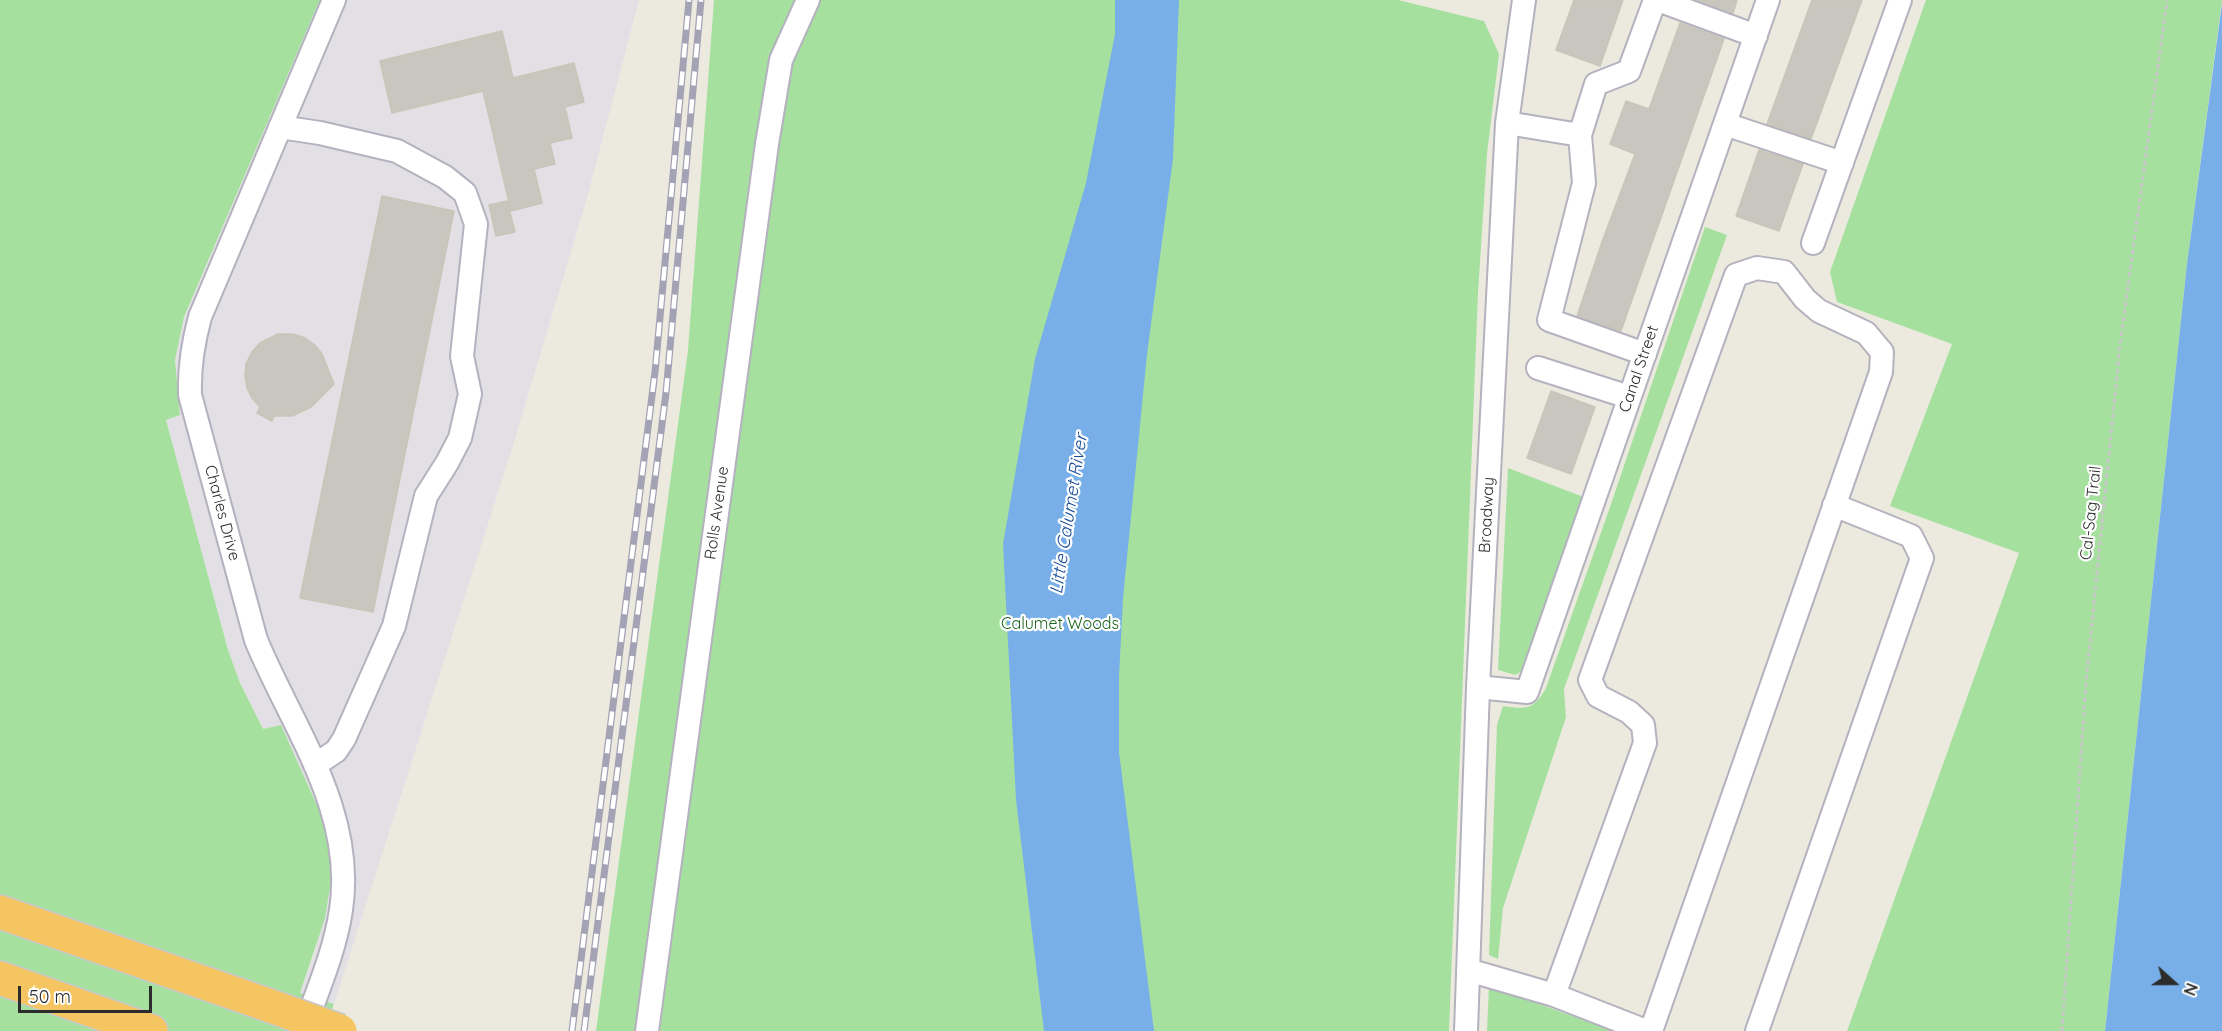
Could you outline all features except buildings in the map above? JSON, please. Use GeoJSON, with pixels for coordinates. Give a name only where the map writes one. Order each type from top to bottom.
{"type":"FeatureCollection","features":[{"type":"Feature","properties":{"kind":"highway"},"geometry":{"type":"LineString","coordinates":[[0,912],[340,1031]]}},
{"type":"Feature","properties":{"kind":"highway"},"geometry":{"type":"LineString","coordinates":[[0,978],[151,1031]]}},
{"type":"Feature","properties":{"kind":"street","name":"Charles Drive"},"geometry":{"type":"LineString","coordinates":[[303,1031],[333,944],[341,910],[342,855],[336,820],[326,788],[256,640],[190,394],[189,371],[192,344],[200,317],[334,0]]}},
{"type":"Feature","properties":{"kind":"street","name":"Rolls Avenue"},"geometry":{"type":"LineString","coordinates":[[647,1031],[767,144],[781,60],[808,0]]}},
{"type":"Feature","properties":{"kind":"street","name":"Broadway"},"geometry":{"type":"LineString","coordinates":[[1466,1031],[1478,687],[1507,123],[1524,0]]}},
{"type":"Feature","properties":{"kind":"street"},"geometry":{"type":"LineString","coordinates":[[1645,354],[1549,320],[1584,183],[1580,135],[1596,84],[1629,71],[1656,0],[1755,36]]}},
{"type":"Feature","properties":{"kind":"street","name":"Canal Street"},"geometry":{"type":"LineString","coordinates":[[1478,687],[1527,692],[1768,0]]}},
{"type":"Feature","properties":{"kind":"street"},"geometry":{"type":"LineString","coordinates":[[1813,243],[1900,0]]}},
{"type":"Feature","properties":{"kind":"street"},"geometry":{"type":"LineString","coordinates":[[1507,123],[1580,135]]}},
{"type":"Feature","properties":{"kind":"street"},"geometry":{"type":"LineString","coordinates":[[1725,123],[1842,164]]}},
{"type":"Feature","properties":{"kind":"street"},"geometry":{"type":"LineString","coordinates":[[280,127],[397,151],[445,177],[465,193],[476,224],[462,356],[470,394],[460,438],[426,496],[394,626],[344,739],[336,751],[315,765]]}},
{"type":"Feature","properties":{"kind":"street"},"geometry":{"type":"LineString","coordinates":[[1554,995],[1645,743],[1643,725],[1629,712],[1598,696],[1590,680],[1736,275],[1757,268],[1784,272],[1805,299],[1819,311],[1866,333],[1882,352],[1881,372],[1651,1031]]}},
{"type":"Feature","properties":{"kind":"street"},"geometry":{"type":"LineString","coordinates":[[1538,368],[1629,397]]}},
{"type":"Feature","properties":{"kind":"street"},"geometry":{"type":"LineString","coordinates":[[1757,1031],[1922,558],[1911,536],[1834,505]]}},
{"type":"Feature","properties":{"kind":"street"},"geometry":{"type":"LineString","coordinates":[[1468,970],[1554,995],[1646,1031]]}},
{"type":"Feature","properties":{"kind":"path","name":"Cal-Sag Trail"},"geometry":{"type":"LineString","coordinates":[[2062,1031],[2086,682],[2120,345],[2167,0]]}},
{"type":"Feature","properties":{"kind":"shaded area"},"geometry":{"type":"Polygon","coordinates":[[[331,0],[639,0],[587,198],[510,455],[334,1004],[300,993],[315,951],[330,887],[330,855],[324,821],[281,725],[263,729],[240,683],[228,650],[166,420],[180,415],[175,360],[184,318],[318,3],[331,0]]]}},
{"type":"Feature","properties":{"kind":"green space"},"geometry":{"type":"Polygon","coordinates":[[[0,0],[331,0],[318,4],[184,317],[175,360],[180,415],[166,420],[228,650],[240,683],[263,729],[281,725],[324,821],[330,855],[330,887],[325,918],[300,993],[334,1004],[324,1031],[0,1031],[0,0]]]}},
{"type":"Feature","properties":{"kind":"green space","name":"Calumet Woods"},"geometry":{"type":"Polygon","coordinates":[[[714,0],[1398,0],[1484,21],[1499,54],[1487,154],[1478,293],[1449,1031],[596,1031],[688,350],[714,0]]]}},
{"type":"Feature","properties":{"kind":"green space"},"geometry":{"type":"Polygon","coordinates":[[[1926,0],[2222,0],[2187,264],[2105,1031],[1847,1031],[2019,553],[1890,506],[1952,344],[1837,302],[1830,272],[1926,0]]]}},
{"type":"Feature","properties":{"kind":"green space"},"geometry":{"type":"Polygon","coordinates":[[[1705,227],[1727,235],[1564,689],[1566,717],[1503,908],[1498,959],[1489,955],[1497,725],[1503,706],[1524,708],[1529,706],[1538,700],[1546,688],[1705,227]]]}},
{"type":"Feature","properties":{"kind":"green space"},"geometry":{"type":"Polygon","coordinates":[[[1508,468],[1586,498],[1527,668],[1515,675],[1498,670],[1508,468]]]}},
{"type":"Feature","properties":{"kind":"green space"},"geometry":{"type":"Polygon","coordinates":[[[1489,986],[1614,1031],[1487,1031],[1489,986]]]}},
{"type":"Feature","properties":{"kind":"water","name":"Little Calumet River"},"geometry":{"type":"Polygon","coordinates":[[[1115,0],[1179,0],[1173,159],[1147,354],[1123,598],[1119,677],[1119,752],[1154,1031],[1044,1031],[1016,800],[1003,544],[1035,359],[1086,183],[1115,34],[1115,0]]]}},
{"type":"Feature","properties":{"kind":"water"},"geometry":{"type":"Polygon","coordinates":[[[2222,3],[2222,1031],[2105,1031],[2187,264],[2222,3]]]}},
{"type":"Feature","properties":{"kind":"railway"},"geometry":{"type":"LineString","coordinates":[[572,1031],[655,372],[689,0]]}},
{"type":"Feature","properties":{"kind":"railway"},"geometry":{"type":"LineString","coordinates":[[584,1031],[666,393],[701,0]]}}]}
